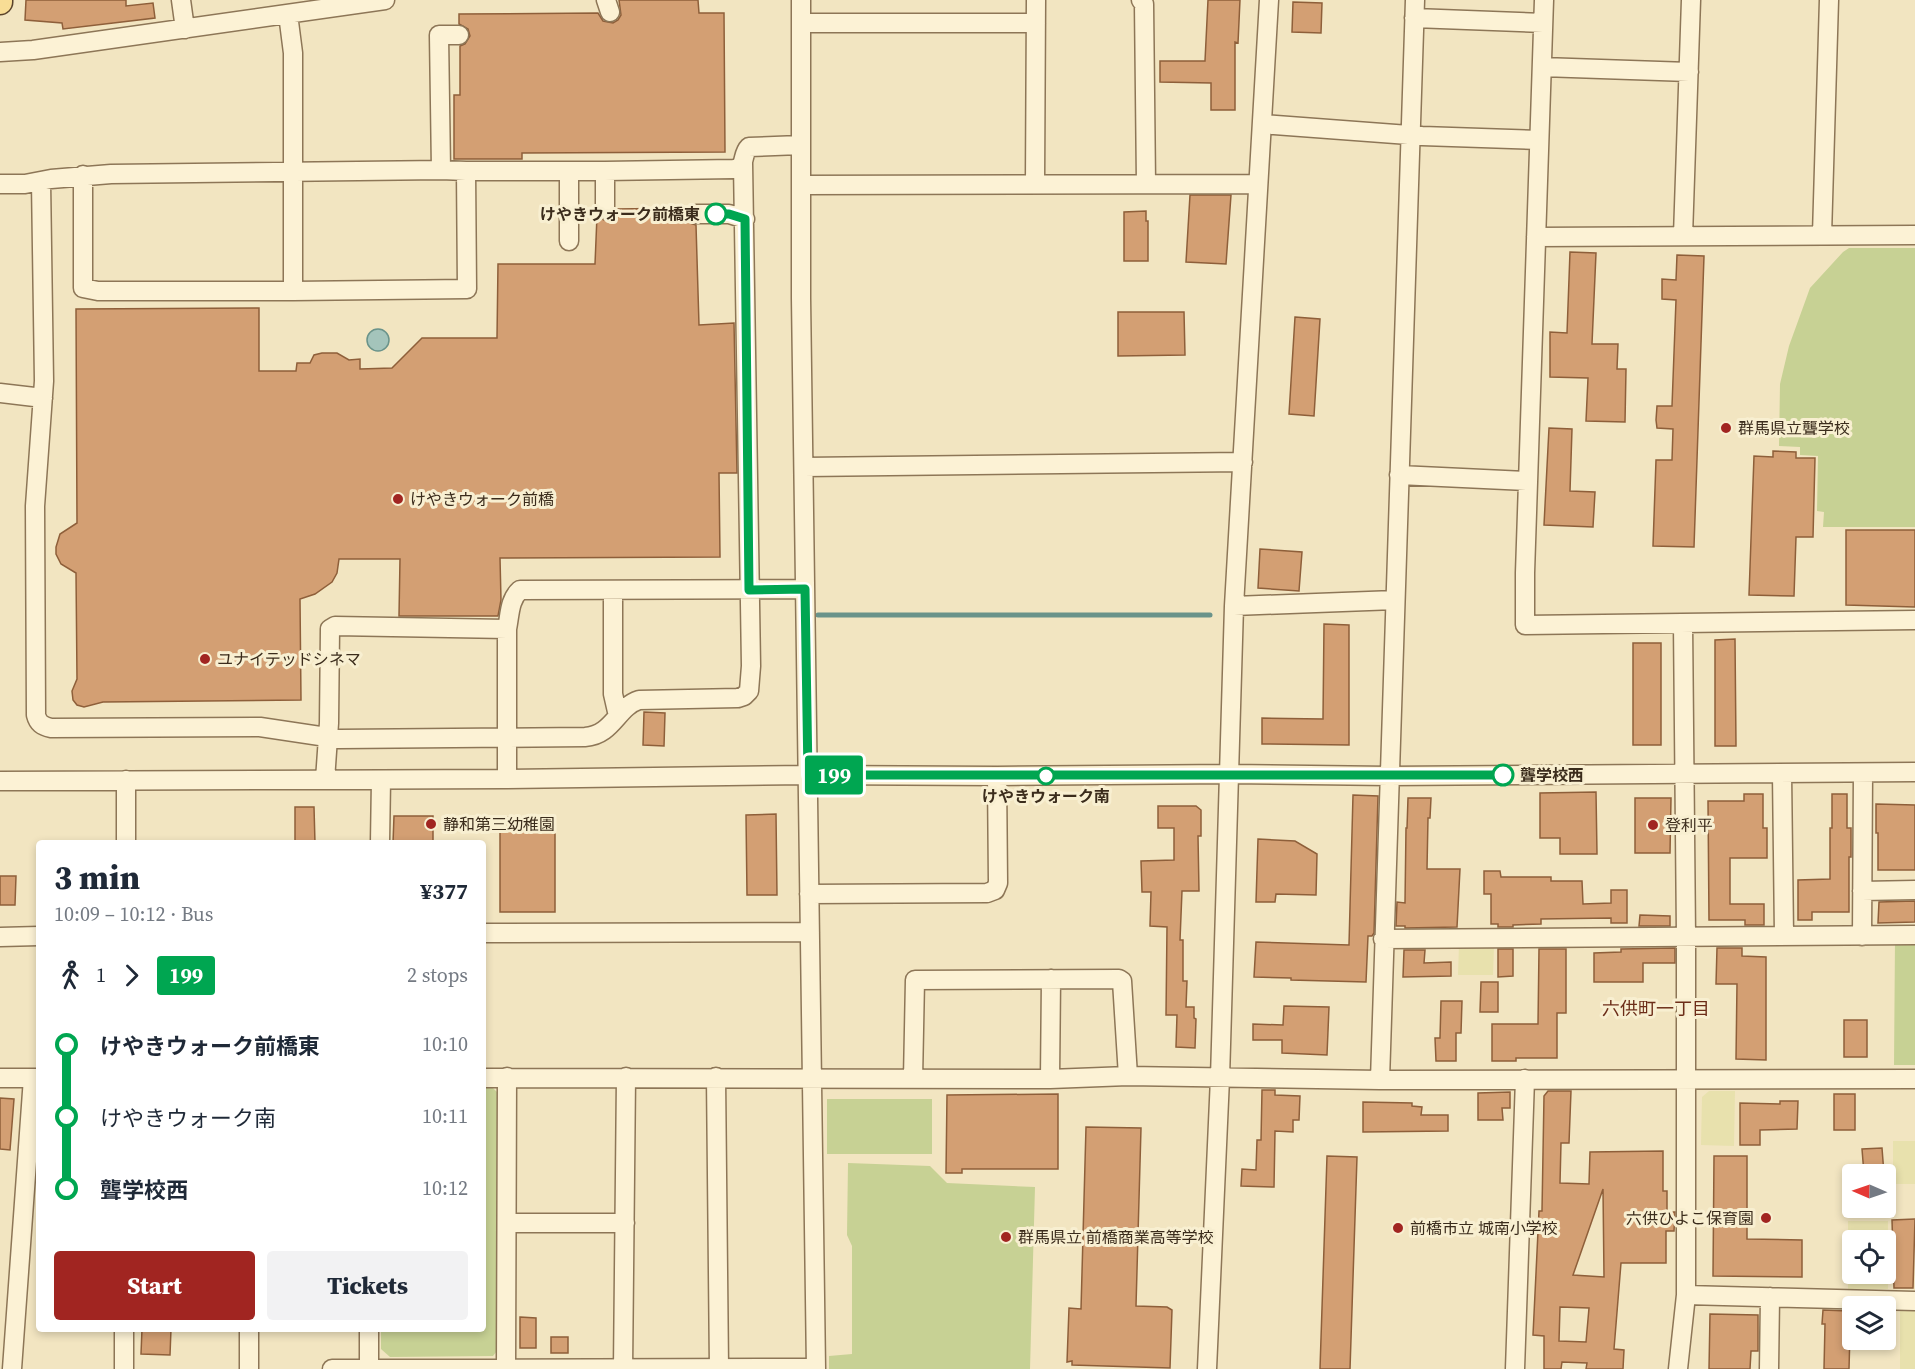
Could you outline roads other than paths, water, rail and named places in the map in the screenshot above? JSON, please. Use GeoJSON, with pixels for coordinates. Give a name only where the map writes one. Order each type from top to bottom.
{"type":"FeatureCollection","features":[{"type":"Feature","properties":{"kind":"street"},"geometry":{"type":"LineString","coordinates":[[181,0],[185,28]]}},
{"type":"Feature","properties":{"kind":"street"},"geometry":{"type":"LineString","coordinates":[[0,52],[33,50],[385,0]]}},
{"type":"Feature","properties":{"kind":"street"},"geometry":{"type":"LineString","coordinates":[[332,1369],[816,1369],[800,146],[801,0]]}},
{"type":"Feature","properties":{"kind":"street"},"geometry":{"type":"LineString","coordinates":[[1035,183],[1036,0]]}},
{"type":"Feature","properties":{"kind":"street"},"geometry":{"type":"LineString","coordinates":[[1141,0],[1144,4],[1146,184]]}},
{"type":"Feature","properties":{"kind":"street"},"geometry":{"type":"LineString","coordinates":[[1207,1369],[1220,1078],[1234,606],[1269,0]]}},
{"type":"Feature","properties":{"kind":"street"},"geometry":{"type":"LineString","coordinates":[[1544,0],[1525,626],[1915,620]]}},
{"type":"Feature","properties":{"kind":"street"},"geometry":{"type":"LineString","coordinates":[[1683,236],[1691,0]]}},
{"type":"Feature","properties":{"kind":"street"},"geometry":{"type":"LineString","coordinates":[[1822,235],[1829,0]]}},
{"type":"Feature","properties":{"kind":"street"},"geometry":{"type":"LineString","coordinates":[[1380,1080],[1414,9],[1543,23]]}},
{"type":"Feature","properties":{"kind":"street"},"geometry":{"type":"LineString","coordinates":[[288,14],[293,53],[293,291]]}},
{"type":"Feature","properties":{"kind":"street"},"geometry":{"type":"LineString","coordinates":[[801,23],[1036,23]]}},
{"type":"Feature","properties":{"kind":"street"},"geometry":{"type":"LineString","coordinates":[[441,170],[439,35],[459,35]]}},
{"type":"Feature","properties":{"kind":"street"},"geometry":{"type":"LineString","coordinates":[[1542,67],[1689,72]]}},
{"type":"Feature","properties":{"kind":"street"},"geometry":{"type":"LineString","coordinates":[[1262,124],[1539,140]]}},
{"type":"Feature","properties":{"kind":"street"},"geometry":{"type":"LineString","coordinates":[[41,181],[43,398],[34,506],[36,715],[39,722],[51,728],[260,727],[340,738],[594,737],[606,730],[635,701],[734,698],[747,694],[751,679],[743,163],[748,147],[800,146]]}},
{"type":"Feature","properties":{"kind":"street"},"geometry":{"type":"LineString","coordinates":[[0,184],[19,185],[83,175],[727,169],[738,168],[743,163]]}},
{"type":"Feature","properties":{"kind":"street"},"geometry":{"type":"LineString","coordinates":[[83,175],[83,288],[98,291],[293,291],[466,289],[466,171]]}},
{"type":"Feature","properties":{"kind":"street"},"geometry":{"type":"LineString","coordinates":[[569,171],[569,241]]}},
{"type":"Feature","properties":{"kind":"street"},"geometry":{"type":"LineString","coordinates":[[605,171],[606,209]]}},
{"type":"Feature","properties":{"kind":"street"},"geometry":{"type":"LineString","coordinates":[[801,185],[1258,184]]}},
{"type":"Feature","properties":{"kind":"street"},"geometry":{"type":"LineString","coordinates":[[696,213],[745,213]]}},
{"type":"Feature","properties":{"kind":"street"},"geometry":{"type":"LineString","coordinates":[[1536,237],[1915,235]]}},
{"type":"Feature","properties":{"kind":"street"},"geometry":{"type":"LineString","coordinates":[[0,393],[43,398]]}},
{"type":"Feature","properties":{"kind":"street"},"geometry":{"type":"LineString","coordinates":[[804,467],[1243,462]]}},
{"type":"Feature","properties":{"kind":"street"},"geometry":{"type":"LineString","coordinates":[[1399,475],[1528,481]]}},
{"type":"Feature","properties":{"kind":"street"},"geometry":{"type":"LineString","coordinates":[[507,779],[507,629],[514,596],[520,590],[805,589]]}},
{"type":"Feature","properties":{"kind":"street"},"geometry":{"type":"LineString","coordinates":[[613,590],[613,693],[618,716]]}},
{"type":"Feature","properties":{"kind":"street"},"geometry":{"type":"LineString","coordinates":[[1234,606],[1395,600]]}},
{"type":"Feature","properties":{"kind":"street"},"geometry":{"type":"LineString","coordinates":[[1678,1369],[1686,1295],[1683,622]]}},
{"type":"Feature","properties":{"kind":"street"},"geometry":{"type":"LineString","coordinates":[[325,780],[330,629],[335,626],[507,629]]}},
{"type":"Feature","properties":{"kind":"street"},"geometry":{"type":"LineString","coordinates":[[0,781],[381,780],[808,775],[1389,776],[1915,772]]}},
{"type":"Feature","properties":{"kind":"street"},"geometry":{"type":"LineString","coordinates":[[1782,773],[1784,936]]}},
{"type":"Feature","properties":{"kind":"street"},"geometry":{"type":"LineString","coordinates":[[1862,936],[1863,773]]}},
{"type":"Feature","properties":{"kind":"street"},"geometry":{"type":"LineString","coordinates":[[810,894],[987,893],[995,890],[998,883],[997,776]]}},
{"type":"Feature","properties":{"kind":"street"},"geometry":{"type":"LineString","coordinates":[[126,780],[126,840]]}},
{"type":"Feature","properties":{"kind":"street"},"geometry":{"type":"LineString","coordinates":[[380,840],[381,780]]}},
{"type":"Feature","properties":{"kind":"street"},"geometry":{"type":"LineString","coordinates":[[1862,891],[1915,890]]}},
{"type":"Feature","properties":{"kind":"street"},"geometry":{"type":"LineString","coordinates":[[486,933],[810,932]]}},
{"type":"Feature","properties":{"kind":"street"},"geometry":{"type":"LineString","coordinates":[[1383,939],[1915,935]]}},
{"type":"Feature","properties":{"kind":"street"},"geometry":{"type":"LineString","coordinates":[[0,937],[36,936]]}},
{"type":"Feature","properties":{"kind":"street"},"geometry":{"type":"LineString","coordinates":[[1050,1079],[1051,979]]}},
{"type":"Feature","properties":{"kind":"street"},"geometry":{"type":"LineString","coordinates":[[913,1079],[915,980],[1119,979],[1122,981],[1128,1076]]}},
{"type":"Feature","properties":{"kind":"street"},"geometry":{"type":"LineString","coordinates":[[486,1078],[1050,1079],[1128,1076],[1380,1080],[1915,1079]]}},
{"type":"Feature","properties":{"kind":"street"},"geometry":{"type":"LineString","coordinates":[[506,1369],[507,1077]]}},
{"type":"Feature","properties":{"kind":"street"},"geometry":{"type":"LineString","coordinates":[[623,1368],[626,1077]]}},
{"type":"Feature","properties":{"kind":"street"},"geometry":{"type":"LineString","coordinates":[[716,1077],[719,1369]]}},
{"type":"Feature","properties":{"kind":"street"},"geometry":{"type":"LineString","coordinates":[[0,1078],[36,1078],[12,1369]]}},
{"type":"Feature","properties":{"kind":"street"},"geometry":{"type":"LineString","coordinates":[[1515,1369],[1525,1079]]}},
{"type":"Feature","properties":{"kind":"street"},"geometry":{"type":"LineString","coordinates":[[507,1224],[625,1223]]}},
{"type":"Feature","properties":{"kind":"street"},"geometry":{"type":"LineString","coordinates":[[1686,1295],[1915,1301]]}},
{"type":"Feature","properties":{"kind":"street"},"geometry":{"type":"LineString","coordinates":[[1769,1369],[1770,1297]]}},
{"type":"Feature","properties":{"kind":"street"},"geometry":{"type":"LineString","coordinates":[[124,1332],[124,1369]]}},
{"type":"Feature","properties":{"kind":"street"},"geometry":{"type":"LineString","coordinates":[[249,1332],[249,1369]]}},
{"type":"Feature","properties":{"kind":"street"},"geometry":{"type":"LineString","coordinates":[[369,1332],[369,1369]]}},
{"type":"Feature","properties":{"kind":"water"},"geometry":{"type":"Polygon","coordinates":[[[378,329],[386,332],[389,340],[386,348],[378,351],[370,348],[367,340],[370,332],[378,329]]]}},
{"type":"Feature","properties":{"kind":"waterway"},"geometry":{"type":"LineString","coordinates":[[818,615],[1210,615]]}},
{"type":"Feature","properties":{"kind":"place","name":"けやきウォーク前橋東"},"geometry":{"type":"Point","coordinates":[716,214]}},
{"type":"Feature","properties":{"kind":"place","name":"群馬県立聾学校"},"geometry":{"type":"Point","coordinates":[1726,428]}},
{"type":"Feature","properties":{"kind":"place","name":"けやきウォーク前橋"},"geometry":{"type":"Point","coordinates":[398,499]}},
{"type":"Feature","properties":{"kind":"place","name":"ユナイテッドシネマ"},"geometry":{"type":"Point","coordinates":[205,659]}},
{"type":"Feature","properties":{"kind":"place","name":"聾学校西"},"geometry":{"type":"Point","coordinates":[1503,775]}},
{"type":"Feature","properties":{"kind":"place","name":"けやきウォーク南"},"geometry":{"type":"Point","coordinates":[1046,776]}},
{"type":"Feature","properties":{"kind":"place","name":"静和第三幼稚園"},"geometry":{"type":"Point","coordinates":[431,824]}},
{"type":"Feature","properties":{"kind":"place","name":"登利平"},"geometry":{"type":"Point","coordinates":[1653,825]}},
{"type":"Feature","properties":{"kind":"place","name":"六供ひよこ保育園"},"geometry":{"type":"Point","coordinates":[1766,1218]}},
{"type":"Feature","properties":{"kind":"place","name":"前橋市立 城南小学校"},"geometry":{"type":"Point","coordinates":[1398,1228]}},
{"type":"Feature","properties":{"kind":"place","name":"群馬県立 前橋商業高等学校"},"geometry":{"type":"Point","coordinates":[1006,1237]}},
{"type":"Feature","properties":{"kind":"district","name":"六供町一丁目"},"geometry":{"type":"Point","coordinates":[1656,1009]}}]}
